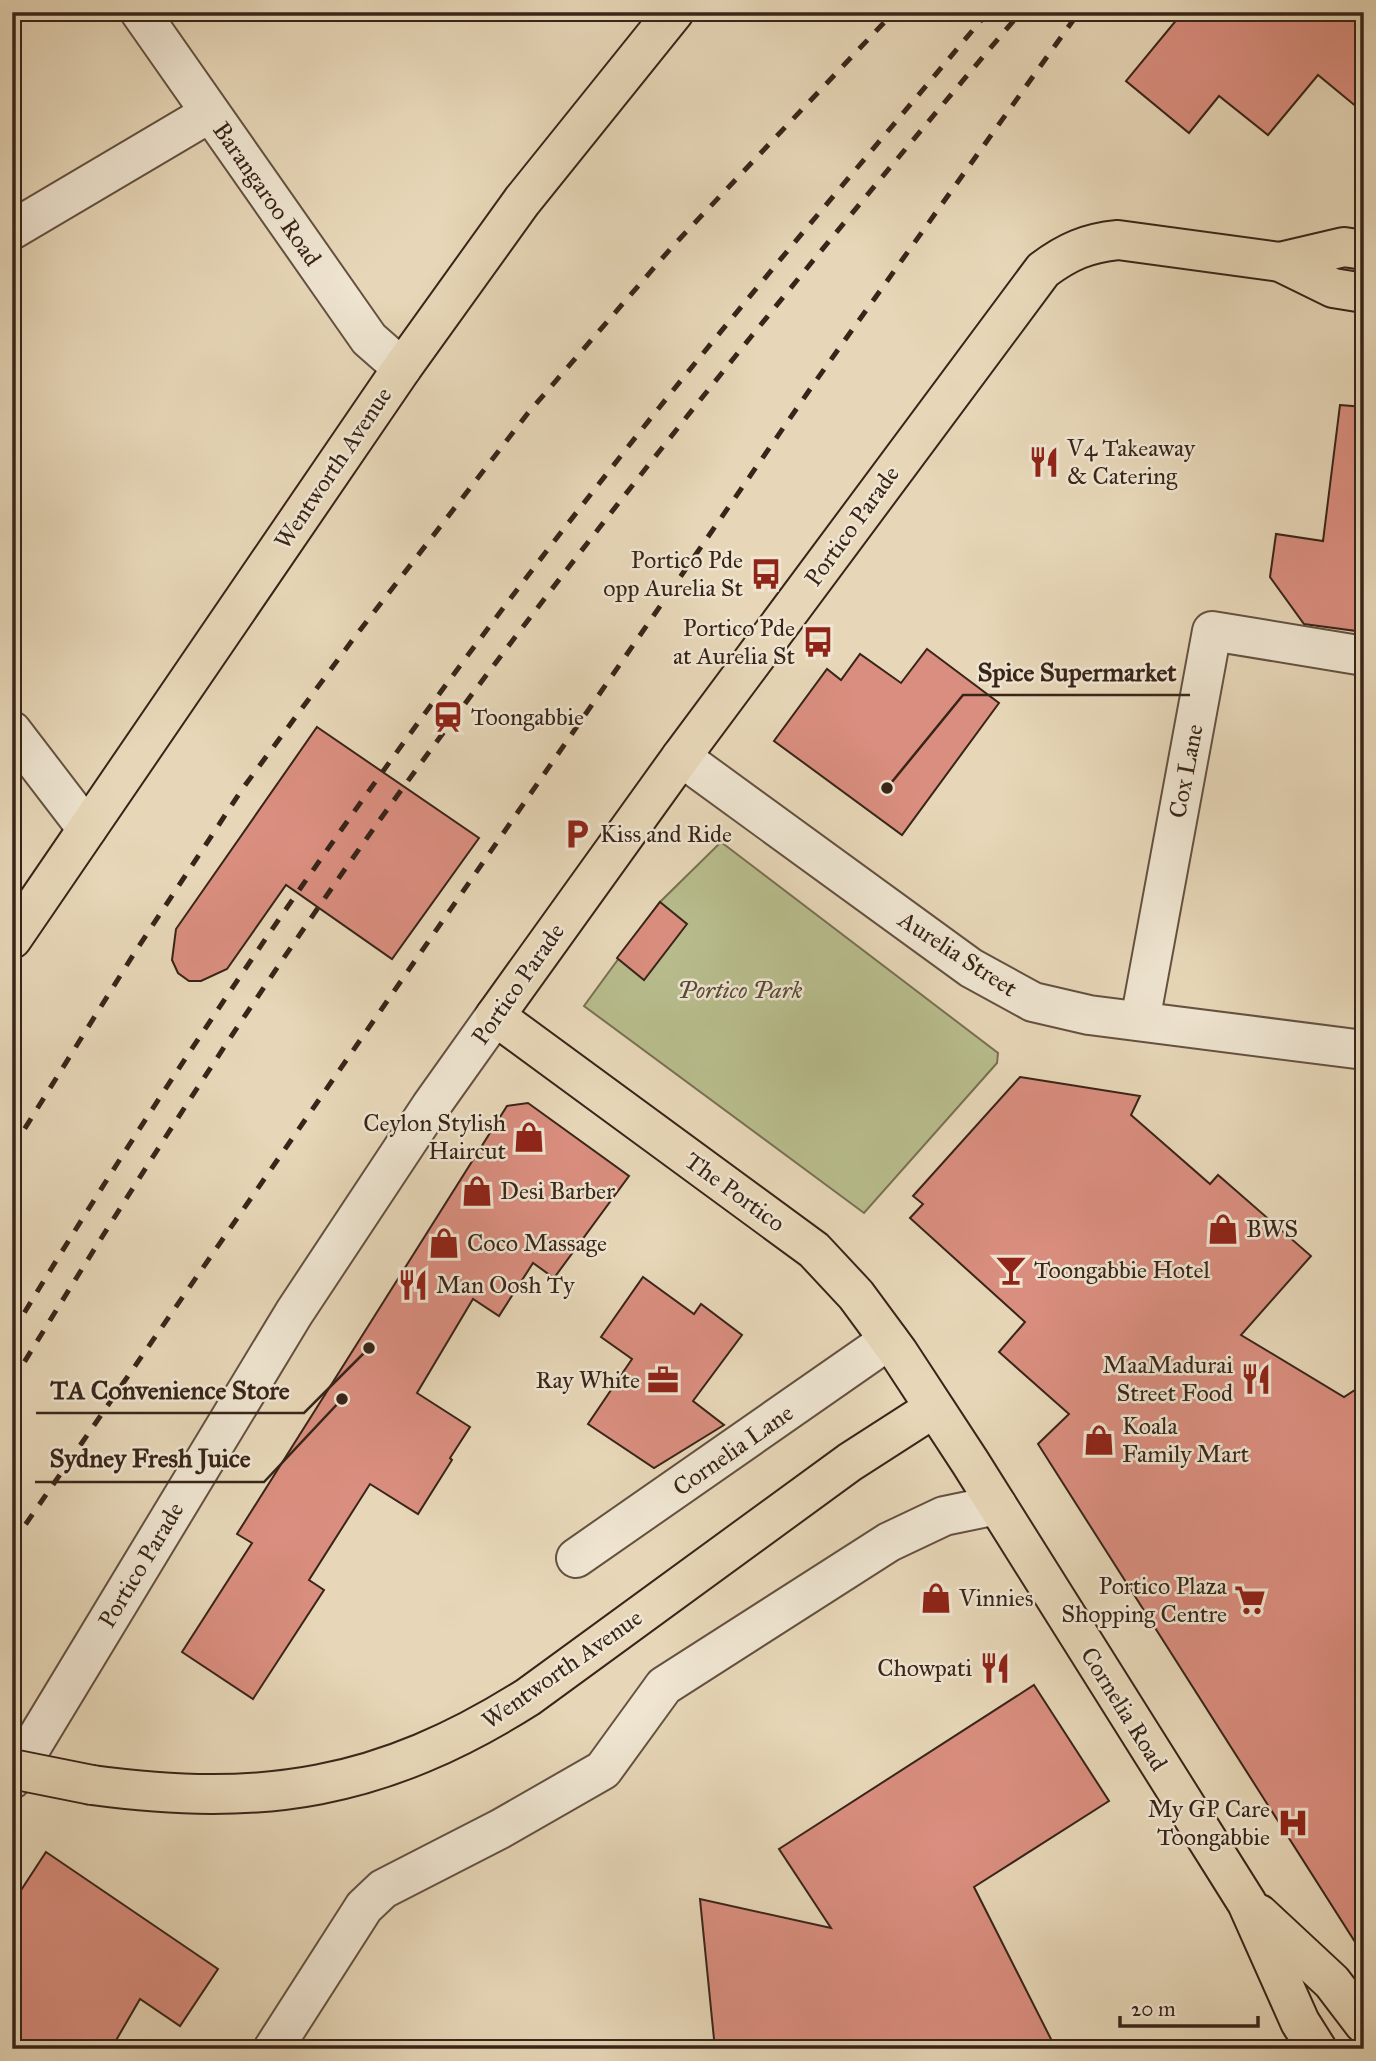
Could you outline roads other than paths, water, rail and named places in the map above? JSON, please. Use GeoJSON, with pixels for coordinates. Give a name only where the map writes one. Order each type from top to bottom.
{"type":"FeatureCollection","features":[{"type":"Feature","properties":{"kind":"main road","name":"Wentworth Avenue"},"geometry":{"type":"LineString","coordinates":[[12,939],[402,368],[522,201],[674,12]]}},
{"type":"Feature","properties":{"kind":"main road","name":"Portico Parade"},"geometry":{"type":"LineString","coordinates":[[495,1016],[681,757],[1043,270],[1067,252],[1092,242],[1118,240],[1280,262]]}},
{"type":"Feature","properties":{"kind":"main road"},"geometry":{"type":"LineString","coordinates":[[1280,262],[1344,247],[1364,250]]}},
{"type":"Feature","properties":{"kind":"main road"},"geometry":{"type":"LineString","coordinates":[[1280,262],[1333,288],[1364,293]]}},
{"type":"Feature","properties":{"kind":"main road","name":"The Portico"},"geometry":{"type":"LineString","coordinates":[[495,1016],[814,1250],[843,1279],[889,1340],[934,1408]]}},
{"type":"Feature","properties":{"kind":"main road","name":"Wentworth Avenue"},"geometry":{"type":"LineString","coordinates":[[12,1769],[92,1785],[204,1796],[256,1794],[348,1778],[436,1748],[485,1724],[528,1698],[850,1462],[934,1408]]}},
{"type":"Feature","properties":{"kind":"main road","name":"Cornelia Road"},"geometry":{"type":"LineString","coordinates":[[934,1408],[1248,1903],[1300,2022],[1317,2049]]}},
{"type":"Feature","properties":{"kind":"main road","name":"Cornelia Road"},"geometry":{"type":"LineString","coordinates":[[1248,1903],[1332,1982],[1364,2024]]}},
{"type":"Feature","properties":{"kind":"main road"},"geometry":{"type":"LineString","coordinates":[[1337,2049],[1364,2035]]}},
{"type":"Feature","properties":{"kind":"street","name":"Barangaroo Road"},"geometry":{"type":"LineString","coordinates":[[140,12],[369,339],[402,368]]}},
{"type":"Feature","properties":{"kind":"street"},"geometry":{"type":"LineString","coordinates":[[12,230],[210,113]]}},
{"type":"Feature","properties":{"kind":"street","name":"Cox Lane"},"geometry":{"type":"LineString","coordinates":[[1140,1021],[1212,631],[1364,656]]}},
{"type":"Feature","properties":{"kind":"street"},"geometry":{"type":"LineString","coordinates":[[12,731],[87,829]]}},
{"type":"Feature","properties":{"kind":"street","name":"Aurelia Street"},"geometry":{"type":"LineString","coordinates":[[681,757],[971,968],[1002,987],[1058,1009],[1364,1050]]}},
{"type":"Feature","properties":{"kind":"street","name":"Portico Parade"},"geometry":{"type":"LineString","coordinates":[[12,1779],[295,1313],[431,1106],[495,1016]]}},
{"type":"Feature","properties":{"kind":"street","name":"Cornelia Lane"},"geometry":{"type":"LineString","coordinates":[[576,1558],[889,1340]]}},
{"type":"Feature","properties":{"kind":"street"},"geometry":{"type":"LineString","coordinates":[[274,2049],[364,1906],[383,1889],[500,1829],[603,1770],[664,1686],[889,1542],[944,1516],[997,1505]]}},
{"type":"Feature","properties":{"kind":"railway"},"geometry":{"type":"LineString","coordinates":[[12,1149],[135,952],[243,788],[354,638],[528,413],[672,247],[894,12]]}},
{"type":"Feature","properties":{"kind":"railway"},"geometry":{"type":"LineString","coordinates":[[12,1333],[223,1001],[450,679],[655,413],[988,12]]}},
{"type":"Feature","properties":{"kind":"railway"},"geometry":{"type":"LineString","coordinates":[[12,1382],[227,1043],[398,794],[594,534],[734,358],[1021,12]]}},
{"type":"Feature","properties":{"kind":"railway"},"geometry":{"type":"LineString","coordinates":[[12,1544],[815,382],[1079,12]]}},
{"type":"Feature","properties":{"kind":"place","name":"V4 Takeaway & Catering"},"geometry":{"type":"Point","coordinates":[1044,462]}},
{"type":"Feature","properties":{"kind":"place","name":"Portico Pde opp Aurelia St"},"geometry":{"type":"Point","coordinates":[766,574]}},
{"type":"Feature","properties":{"kind":"place","name":"Portico Pde at Aurelia St"},"geometry":{"type":"Point","coordinates":[818,642]}},
{"type":"Feature","properties":{"kind":"place","name":"Toongabbie"},"geometry":{"type":"Point","coordinates":[448,717]}},
{"type":"Feature","properties":{"kind":"place","name":"Spice Supermarket"},"geometry":{"type":"Point","coordinates":[887,788]}},
{"type":"Feature","properties":{"kind":"place","name":"Kiss and Ride"},"geometry":{"type":"Point","coordinates":[577,834]}},
{"type":"Feature","properties":{"kind":"place","name":"Ceylon Stylish Haircut"},"geometry":{"type":"Point","coordinates":[529,1137]}},
{"type":"Feature","properties":{"kind":"place","name":"Desi Barber"},"geometry":{"type":"Point","coordinates":[477,1191]}},
{"type":"Feature","properties":{"kind":"place","name":"BWS"},"geometry":{"type":"Point","coordinates":[1223,1229]}},
{"type":"Feature","properties":{"kind":"place","name":"Coco Massage"},"geometry":{"type":"Point","coordinates":[444,1243]}},
{"type":"Feature","properties":{"kind":"place","name":"Toongabbie Hotel"},"geometry":{"type":"Point","coordinates":[1011,1270]}},
{"type":"Feature","properties":{"kind":"place","name":"Man Oosh Ty"},"geometry":{"type":"Point","coordinates":[413,1285]}},
{"type":"Feature","properties":{"kind":"place","name":"TA Convenience Store"},"geometry":{"type":"Point","coordinates":[369,1348]}},
{"type":"Feature","properties":{"kind":"place","name":"MaaMadurai Street Food"},"geometry":{"type":"Point","coordinates":[1256,1379]}},
{"type":"Feature","properties":{"kind":"place","name":"Ray White"},"geometry":{"type":"Point","coordinates":[663,1380]}},
{"type":"Feature","properties":{"kind":"place","name":"Sydney Fresh Juice"},"geometry":{"type":"Point","coordinates":[342,1399]}},
{"type":"Feature","properties":{"kind":"place","name":"Koala Family Mart"},"geometry":{"type":"Point","coordinates":[1099,1440]}},
{"type":"Feature","properties":{"kind":"place","name":"Vinnies"},"geometry":{"type":"Point","coordinates":[936,1598]}},
{"type":"Feature","properties":{"kind":"place","name":"Portico Plaza Shopping Centre"},"geometry":{"type":"Point","coordinates":[1250,1600]}},
{"type":"Feature","properties":{"kind":"place","name":"Chowpati"},"geometry":{"type":"Point","coordinates":[995,1668]}},
{"type":"Feature","properties":{"kind":"place","name":"My GP Care Toongabbie"},"geometry":{"type":"Point","coordinates":[1293,1823]}},
{"type":"Feature","properties":{"kind":"park label","name":"Portico Park"},"geometry":{"type":"Point","coordinates":[740,990]}}]}
